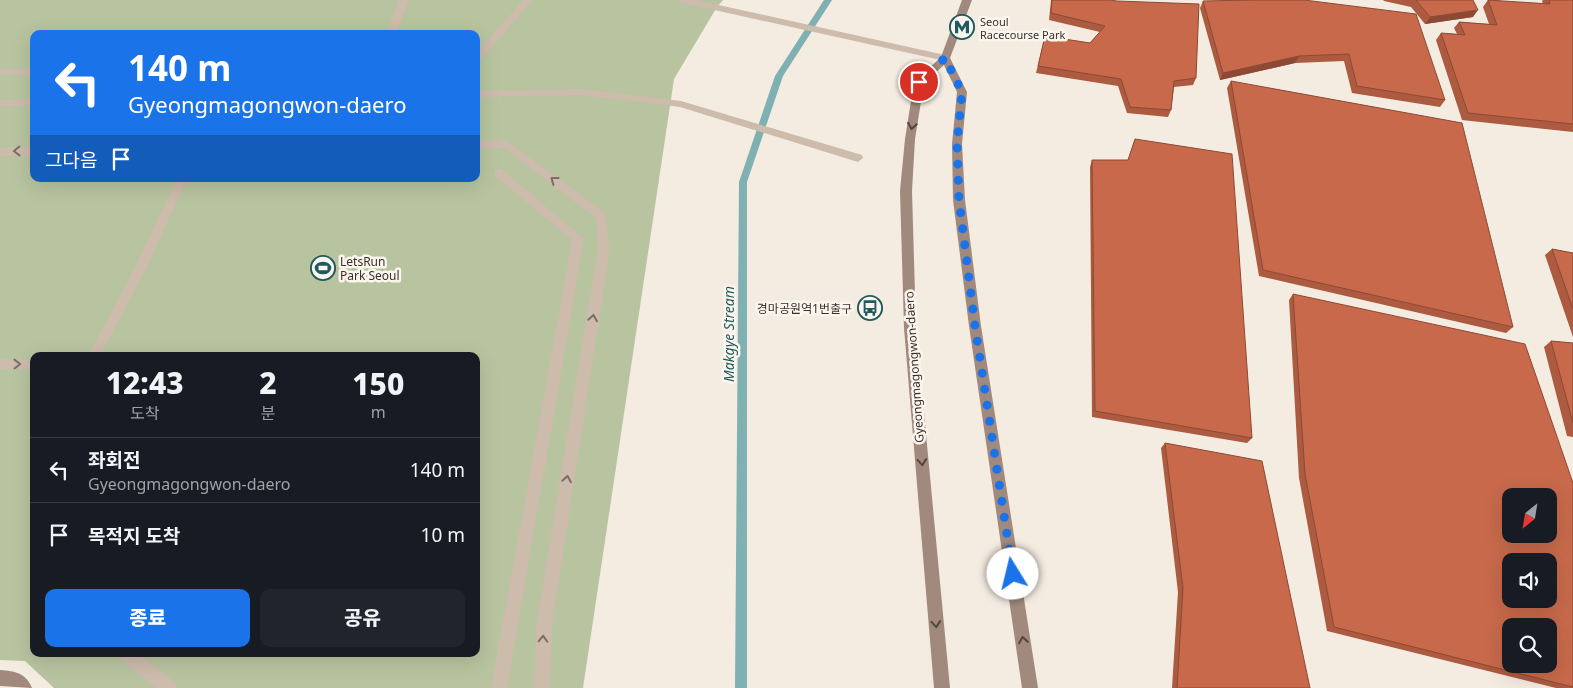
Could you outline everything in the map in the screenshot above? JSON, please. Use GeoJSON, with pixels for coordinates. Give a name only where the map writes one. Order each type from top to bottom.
{"type":"FeatureCollection","features":[{"type":"Feature","properties":{"kind":"street"},"geometry":{"type":"LineString","coordinates":[[393,30],[404,0]]}},
{"type":"Feature","properties":{"kind":"street"},"geometry":{"type":"LineString","coordinates":[[480,54],[528,0]]}},
{"type":"Feature","properties":{"kind":"street"},"geometry":{"type":"LineString","coordinates":[[684,0],[945,58],[962,92],[957,144],[959,200],[975,326],[1030,688]]}},
{"type":"Feature","properties":{"kind":"street","name":"Gyeongmagongwon-daero"},"geometry":{"type":"LineString","coordinates":[[942,688],[910,328],[906,191],[910,139],[919,82],[945,58],[967,0]]}},
{"type":"Feature","properties":{"kind":"street"},"geometry":{"type":"LineString","coordinates":[[0,72],[30,72]]}},
{"type":"Feature","properties":{"kind":"street"},"geometry":{"type":"LineString","coordinates":[[480,94],[582,92],[681,104],[805,140],[858,158]]}},
{"type":"Feature","properties":{"kind":"street"},"geometry":{"type":"LineString","coordinates":[[0,103],[30,102]]}},
{"type":"Feature","properties":{"kind":"street"},"geometry":{"type":"LineString","coordinates":[[480,145],[506,144],[601,216],[604,249],[544,624],[542,688]]}},
{"type":"Feature","properties":{"kind":"street"},"geometry":{"type":"LineString","coordinates":[[0,152],[30,151]]}},
{"type":"Feature","properties":{"kind":"street"},"geometry":{"type":"LineString","coordinates":[[499,173],[578,239],[499,688]]}},
{"type":"Feature","properties":{"kind":"street"},"geometry":{"type":"LineString","coordinates":[[96,352],[142,265],[181,182]]}},
{"type":"Feature","properties":{"kind":"street"},"geometry":{"type":"LineString","coordinates":[[0,364],[30,364]]}},
{"type":"Feature","properties":{"kind":"street"},"geometry":{"type":"LineString","coordinates":[[130,657],[169,688]]}},
{"type":"Feature","properties":{"kind":"green space","name":"LetsRun Park Seoul"},"geometry":{"type":"Polygon","coordinates":[[[0,0],[723,0],[674,79],[583,688],[54,688],[25,661],[0,660],[0,0]]]}},
{"type":"Feature","properties":{"kind":"building"},"geometry":{"type":"Polygon","coordinates":[[[1052,0],[1110,0],[1199,4],[1196,78],[1174,81],[1171,110],[1130,107],[1121,79],[1038,66],[1045,36],[1090,43],[1105,26],[1051,13],[1052,0]]]}},
{"type":"Feature","properties":{"kind":"building"},"geometry":{"type":"Polygon","coordinates":[[[1304,0],[1416,14],[1445,100],[1357,86],[1349,54],[1299,56],[1223,73],[1203,1],[1304,0]]]}},
{"type":"Feature","properties":{"kind":"building"},"geometry":{"type":"Polygon","coordinates":[[[1416,0],[1473,0],[1478,10],[1430,17],[1416,0]]]}},
{"type":"Feature","properties":{"kind":"building"},"geometry":{"type":"Polygon","coordinates":[[[1488,0],[1550,4],[1549,0],[1573,0],[1573,124],[1468,113],[1441,33],[1465,35],[1459,22],[1497,25],[1488,0]]]}},
{"type":"Feature","properties":{"kind":"building"},"geometry":{"type":"Polygon","coordinates":[[[1231,81],[1462,123],[1513,327],[1263,270],[1231,81]]]}},
{"type":"Feature","properties":{"kind":"building"},"geometry":{"type":"Polygon","coordinates":[[[1135,139],[1232,154],[1252,438],[1095,411],[1092,160],[1128,160],[1135,139]]]}},
{"type":"Feature","properties":{"kind":"building"},"geometry":{"type":"Polygon","coordinates":[[[1552,249],[1573,253],[1573,309],[1552,249]]]}},
{"type":"Feature","properties":{"kind":"building"},"geometry":{"type":"Polygon","coordinates":[[[1293,294],[1525,344],[1573,483],[1573,687],[1517,673],[1557,673],[1557,618],[1502,618],[1502,669],[1334,627],[1305,474],[1293,294]]]}},
{"type":"Feature","properties":{"kind":"building"},"geometry":{"type":"Polygon","coordinates":[[[1551,341],[1573,343],[1573,423],[1551,341]]]}},
{"type":"Feature","properties":{"kind":"building"},"geometry":{"type":"Polygon","coordinates":[[[1165,443],[1262,461],[1310,688],[1177,688],[1183,588],[1165,443]]]}},
{"type":"Feature","properties":{"kind":"waterway","name":"Makgye Stream"},"geometry":{"type":"LineString","coordinates":[[741,688],[743,182],[779,76],[828,0]]}},
{"type":"Feature","properties":{"kind":"place","name":"Seoul Racecourse Park"},"geometry":{"type":"Point","coordinates":[962,27]}},
{"type":"Feature","properties":{"kind":"place","name":"LetsRun Park Seoul"},"geometry":{"type":"Point","coordinates":[323,268]}},
{"type":"Feature","properties":{"kind":"place","name":"경마공원역1번출구"},"geometry":{"type":"Point","coordinates":[870,308]}},
{"type":"Feature","properties":{"kind":"route"},"geometry":{"type":"LineString","coordinates":[[919,82],[945,58],[962,92],[957,144],[959,200],[975,326],[1013,574]]}}]}
